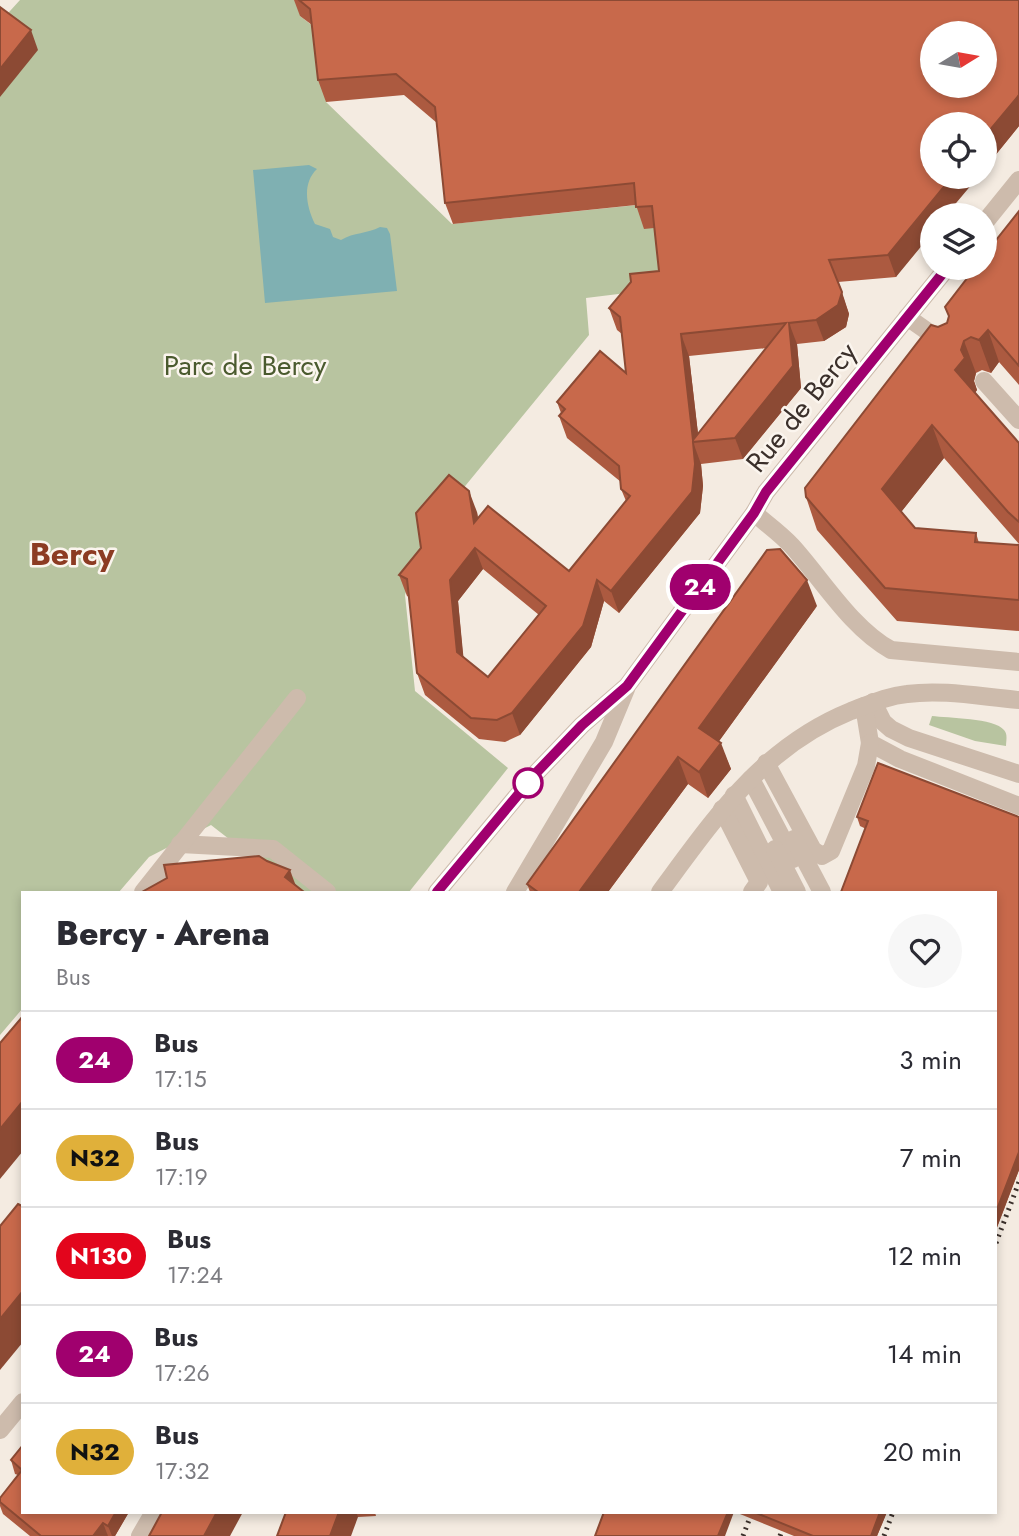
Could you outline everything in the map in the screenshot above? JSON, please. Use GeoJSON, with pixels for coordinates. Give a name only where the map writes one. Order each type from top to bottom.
{"type":"FeatureCollection","features":[{"type":"Feature","properties":{"kind":"street"},"geometry":{"type":"LineString","coordinates":[[997,207],[1019,180]]}},
{"type":"Feature","properties":{"kind":"street","name":"Rue de Bercy"},"geometry":{"type":"LineString","coordinates":[[439,891],[537,772],[582,725],[627,686],[754,513],[766,492],[937,280]]}},
{"type":"Feature","properties":{"kind":"street"},"geometry":{"type":"LineString","coordinates":[[907,317],[950,348]]}},
{"type":"Feature","properties":{"kind":"street"},"geometry":{"type":"LineString","coordinates":[[984,381],[1019,420]]}},
{"type":"Feature","properties":{"kind":"street"},"geometry":{"type":"LineString","coordinates":[[754,513],[790,545],[877,643],[891,650],[1019,662]]}},
{"type":"Feature","properties":{"kind":"street","name":"Rue de Bercy"},"geometry":{"type":"LineString","coordinates":[[516,891],[604,742],[627,686]]}},
{"type":"Feature","properties":{"kind":"street"},"geometry":{"type":"LineString","coordinates":[[661,891],[722,809],[750,779],[801,736],[829,720],[868,704],[908,694],[934,693],[1019,700]]}},
{"type":"Feature","properties":{"kind":"street"},"geometry":{"type":"LineString","coordinates":[[144,891],[297,698]]}},
{"type":"Feature","properties":{"kind":"street"},"geometry":{"type":"LineString","coordinates":[[750,779],[813,850],[822,856],[831,851],[866,766],[870,743],[868,704]]}},
{"type":"Feature","properties":{"kind":"street"},"geometry":{"type":"LineString","coordinates":[[868,704],[891,729],[909,738],[1019,774]]}},
{"type":"Feature","properties":{"kind":"street"},"geometry":{"type":"LineString","coordinates":[[870,743],[900,759],[1019,806]]}},
{"type":"Feature","properties":{"kind":"street"},"geometry":{"type":"LineString","coordinates":[[750,779],[782,891]]}},
{"type":"Feature","properties":{"kind":"street"},"geometry":{"type":"LineString","coordinates":[[750,779],[797,891]]}},
{"type":"Feature","properties":{"kind":"street"},"geometry":{"type":"LineString","coordinates":[[750,779],[809,891]]}},
{"type":"Feature","properties":{"kind":"street"},"geometry":{"type":"LineString","coordinates":[[750,779],[821,891]]}},
{"type":"Feature","properties":{"kind":"street"},"geometry":{"type":"LineString","coordinates":[[722,809],[759,882],[753,891]]}},
{"type":"Feature","properties":{"kind":"street"},"geometry":{"type":"LineString","coordinates":[[180,844],[273,849],[326,891]]}},
{"type":"Feature","properties":{"kind":"street"},"geometry":{"type":"LineString","coordinates":[[0,1430],[21,1404]]}},
{"type":"Feature","properties":{"kind":"street"},"geometry":{"type":"LineString","coordinates":[[140,1536],[153,1514]]}},
{"type":"Feature","properties":{"kind":"green space","name":"Parc de Bercy"},"geometry":{"type":"Polygon","coordinates":[[[20,0],[299,0],[300,16],[318,30],[326,102],[452,224],[657,203],[667,288],[586,298],[589,335],[457,496],[429,569],[413,568],[405,595],[415,691],[508,768],[410,891],[296,891],[211,825],[149,857],[120,891],[21,891],[21,1010],[0,1035],[0,22],[20,0]]]}},
{"type":"Feature","properties":{"kind":"green space"},"geometry":{"type":"Polygon","coordinates":[[[932,716],[981,721],[999,726],[1006,733],[1006,746],[975,741],[929,725],[932,716]]]}},
{"type":"Feature","properties":{"kind":"water"},"geometry":{"type":"Polygon","coordinates":[[[309,165],[317,169],[307,188],[309,210],[315,224],[330,229],[333,237],[341,240],[380,227],[387,228],[397,291],[265,303],[253,170],[309,165]]]}},
{"type":"Feature","properties":{"kind":"building"},"geometry":{"type":"Polygon","coordinates":[[[299,0],[1019,0],[1019,95],[997,122],[997,112],[920,112],[920,189],[942,189],[931,203],[920,203],[920,216],[888,255],[829,260],[842,292],[838,305],[816,320],[789,323],[793,366],[735,438],[693,442],[695,464],[692,492],[611,591],[597,580],[583,626],[512,713],[497,720],[471,718],[417,673],[407,579],[399,575],[421,548],[416,513],[449,475],[469,491],[474,523],[488,506],[569,571],[630,496],[621,489],[619,466],[559,416],[565,409],[557,402],[600,351],[626,373],[620,317],[609,308],[631,282],[630,274],[659,271],[652,206],[636,207],[634,183],[445,203],[435,107],[396,74],[318,80],[310,9],[299,0]],[[786,323],[681,334],[693,440],[786,323]],[[475,548],[450,580],[457,652],[488,677],[546,606],[475,548]]]}},
{"type":"Feature","properties":{"kind":"building"},"geometry":{"type":"Polygon","coordinates":[[[0,7],[31,30],[0,69],[0,7]]]}},
{"type":"Feature","properties":{"kind":"building"},"geometry":{"type":"Polygon","coordinates":[[[1019,211],[1019,366],[988,330],[979,340],[971,337],[964,341],[961,350],[965,358],[955,370],[1019,443],[1019,522],[932,425],[882,489],[915,528],[976,533],[975,542],[1019,545],[1019,600],[885,588],[806,497],[805,488],[931,325],[938,327],[947,323],[949,316],[945,307],[966,280],[997,280],[997,239],[1019,211]]]}},
{"type":"Feature","properties":{"kind":"building"},"geometry":{"type":"Polygon","coordinates":[[[780,549],[807,580],[699,728],[721,743],[699,772],[678,757],[580,891],[537,891],[527,884],[767,550],[780,549]]]}},
{"type":"Feature","properties":{"kind":"building"},"geometry":{"type":"Polygon","coordinates":[[[878,763],[1019,817],[1019,1152],[997,1209],[997,891],[841,891],[868,821],[857,817],[878,763]]]}},
{"type":"Feature","properties":{"kind":"building"},"geometry":{"type":"Polygon","coordinates":[[[259,856],[290,870],[285,877],[303,891],[144,891],[167,878],[164,865],[259,856]]]}},
{"type":"Feature","properties":{"kind":"building"},"geometry":{"type":"Polygon","coordinates":[[[21,1018],[21,1103],[0,1129],[0,1043],[21,1018]]]}},
{"type":"Feature","properties":{"kind":"building"},"geometry":{"type":"Polygon","coordinates":[[[18,1204],[21,1206],[21,1293],[0,1319],[0,1226],[18,1204]]]}},
{"type":"Feature","properties":{"kind":"building"},"geometry":{"type":"Polygon","coordinates":[[[21,1448],[21,1469],[11,1460],[21,1448]]]}},
{"type":"Feature","properties":{"kind":"building"},"geometry":{"type":"Polygon","coordinates":[[[21,1471],[21,1514],[115,1514],[108,1526],[103,1523],[93,1536],[41,1536],[0,1502],[0,1498],[21,1471]]]}},
{"type":"Feature","properties":{"kind":"building"},"geometry":{"type":"Polygon","coordinates":[[[161,1514],[216,1514],[204,1536],[149,1536],[161,1514]]]}},
{"type":"Feature","properties":{"kind":"building"},"geometry":{"type":"Polygon","coordinates":[[[285,1514],[338,1514],[330,1536],[277,1536],[285,1514]]]}},
{"type":"Feature","properties":{"kind":"building"},"geometry":{"type":"Polygon","coordinates":[[[603,1514],[727,1514],[718,1536],[595,1536],[603,1514]]]}},
{"type":"Feature","properties":{"kind":"building"},"geometry":{"type":"Polygon","coordinates":[[[759,1514],[879,1514],[871,1536],[813,1536],[759,1514]]]}},
{"type":"Feature","properties":{"kind":"railway"},"geometry":{"type":"LineString","coordinates":[[997,1240],[1019,1182]]}},
{"type":"Feature","properties":{"kind":"railway"},"geometry":{"type":"LineString","coordinates":[[743,1536],[751,1514]]}},
{"type":"Feature","properties":{"kind":"railway"},"geometry":{"type":"LineString","coordinates":[[780,1536],[788,1514]]}},
{"type":"Feature","properties":{"kind":"railway"},"geometry":{"type":"LineString","coordinates":[[884,1536],[892,1514]]}},
{"type":"Feature","properties":{"kind":"bus line","name":"24"},"geometry":{"type":"LineString","coordinates":[[438,891],[537,772],[582,725],[627,686],[754,513],[766,492],[937,280]]}},
{"type":"Feature","properties":{"kind":"district","name":"Bercy"},"geometry":{"type":"Point","coordinates":[72,554]}}]}
